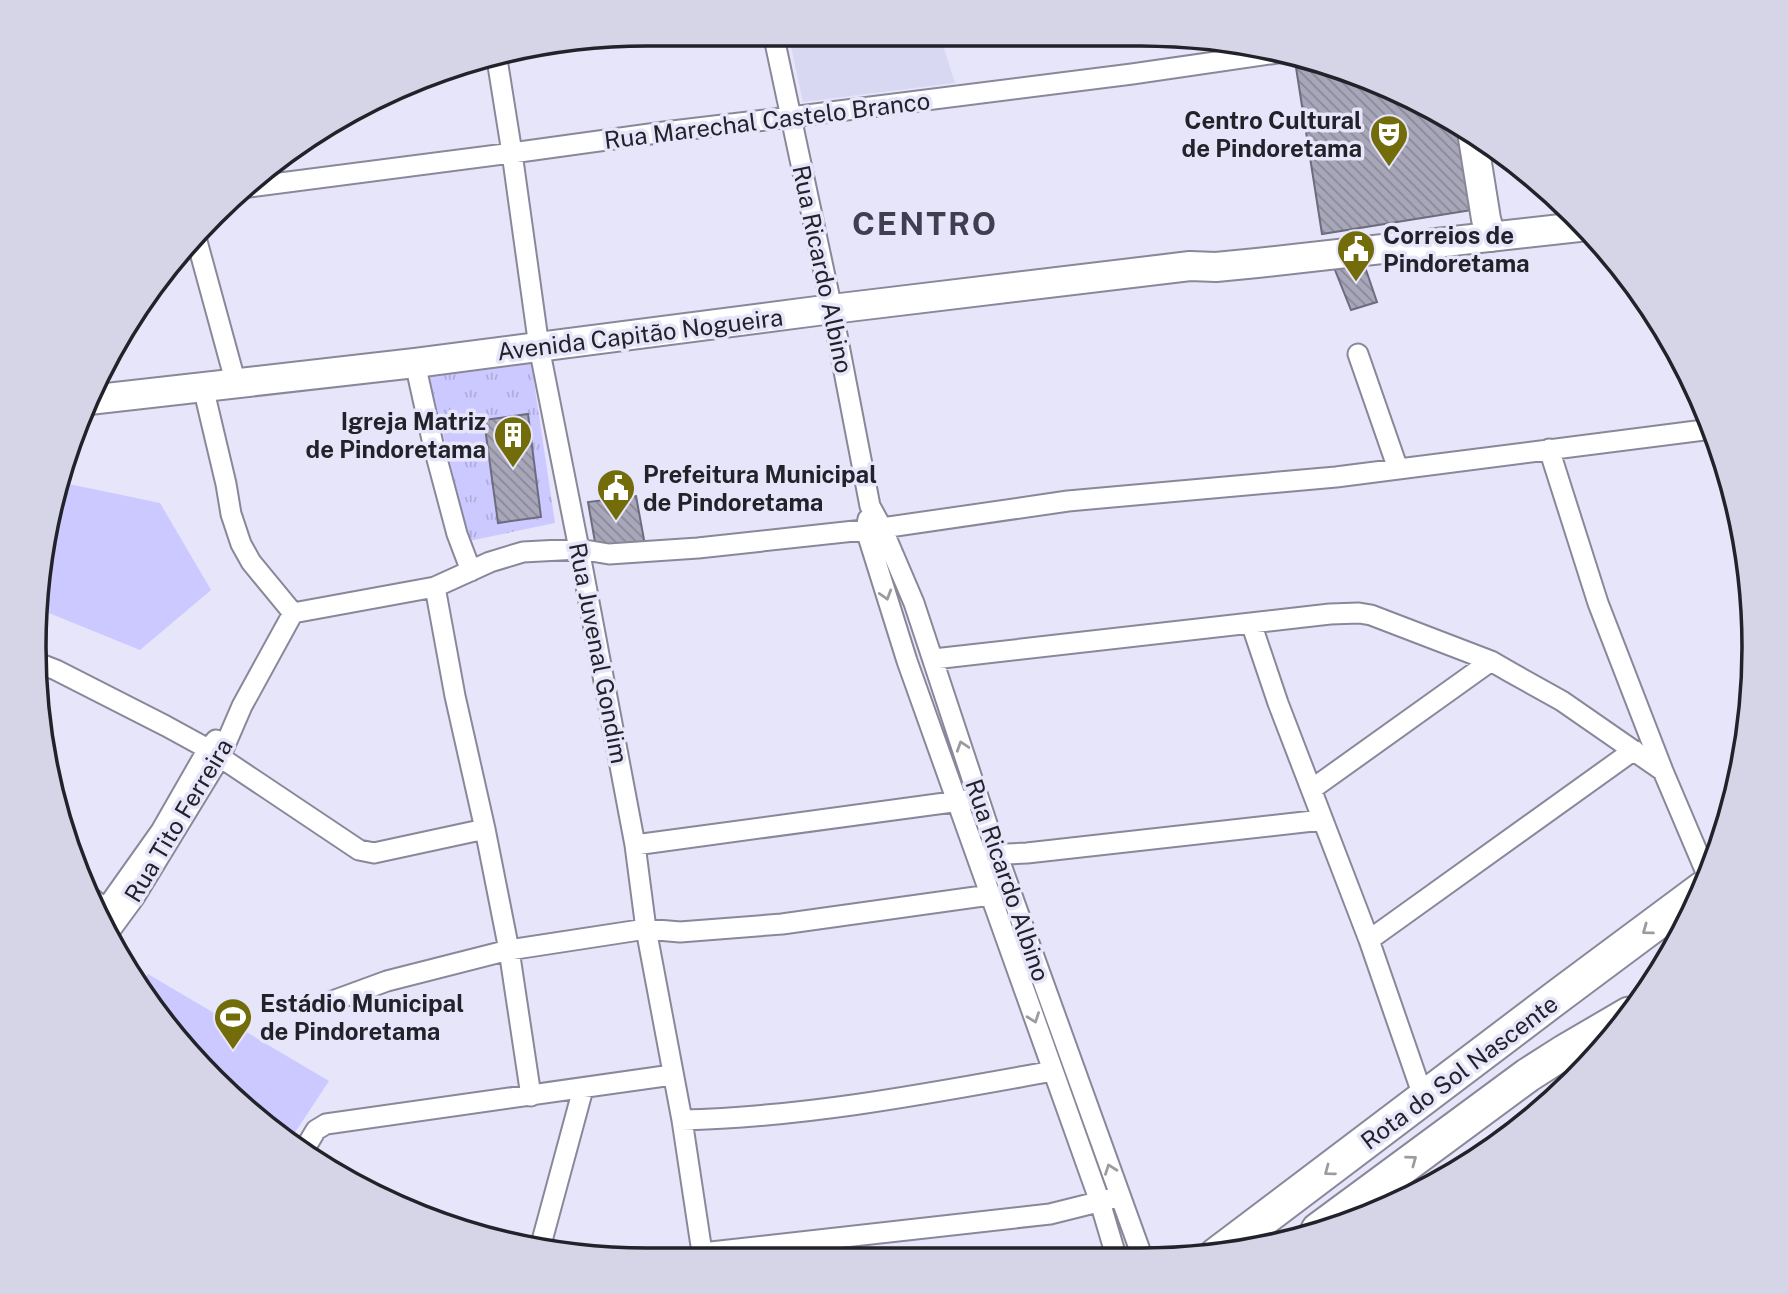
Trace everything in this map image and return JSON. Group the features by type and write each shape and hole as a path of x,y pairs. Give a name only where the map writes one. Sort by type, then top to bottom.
{"highway":[{"name":"Rota do Sol Nascente","path":"1235,1241 1686,901"},
{"name":"Rota do Sol Nascente","path":"1337,1216 1528,1075 1607,1027"}],"main road":[{"path":"1475,147 1489,228"},
{"name":"Avenida Capitão Nogueira","path":"100,399 415,363 1190,266 1257,264 1489,228 1556,212"},
{"name":"Avenida Capitão Nogueira","path":"1489,228 1572,228"}],"street":[{"name":"Rua Ricardo Albino","path":"777,46 832,309 874,529 907,661 1100,1202 1114,1248"},
{"name":"Rua Marechal Castelo Branco","path":"262,185 1254,56"},
{"name":"Rua Juvenal Gondim","path":"498,64 539,346 635,845 646,929 682,1120 701,1248"},
{"path":"198,246 236,384"},
{"path":"1358,354 1398,469"},
{"path":"415,363 457,534 471,572"},
{"path":"203,387 226,484 230,514 241,544 251,562 293,613 435,587 490,562 523,552 579,549 609,554 698,548 874,529 1068,501 1336,477 1702,430"},
{"path":"1549,449 1598,603 1702,864"},
{"name":"Rua Ricardo Albino","path":"874,529 914,603 998,854 1139,1248"},
{"path":"435,587 455,696 509,950 531,1096"},
{"name":"Rua Tito Ferreira","path":"114,925 134,898 293,613"},
{"path":"934,659 1330,614 1371,615 1491,661 1562,701 1663,771"},
{"path":"1251,623 1278,703 1370,940 1424,1099"},
{"path":"1312,789 1491,661"},
{"path":"46,666 214,753 348,844 366,852 374,853 485,830"},
{"path":"1370,940 1634,750"},
{"name":"Rua Tito Ferreira","path":"106,909 214,753"},
{"path":"635,845 957,802 979,796"},
{"path":"976,856 1041,852 1322,820"},
{"path":"327,1003 387,981 509,950 646,929 680,932 782,923 990,895"},
{"path":"1019,974 1038,966"},
{"path":"682,1120 830,1108 1053,1071"},
{"path":"308,1143 316,1130 326,1124 673,1075"},
{"path":"542,1239 583,1089"},
{"name":"Rua Juvenal Gondim","path":"767,1248 1050,1213 1120,1196"}],"shaded area":[{"path":"791,46 943,46 955,83 803,102"}],"green space":[{"path":"531,362 555,523 469,541 428,371"},
{"path":"68,484 160,503 211,590 140,650 47,612 57,530"},
{"name":"Estádio Municipal de Pindoretama","path":"148,974 329,1081 294,1134 250,1099 195,1044 145,978"}],"building":[{"name":"Centro Cultural de Pindoretama","path":"1296,66 1371,91 1460,137 1472,210 1322,234"},
{"name":"Correios de Pindoretama","path":"1364,264 1377,302 1351,310 1333,265"},
{"name":"Igreja Matriz de Pindoretama","path":"528,414 541,517 498,523 484,420"},
{"name":"Prefeitura Municipal de Pindoretama","path":"636,496 645,545 609,549 595,542 588,502"}],"place":[{"name":"Centro Cultural de Pindoretama","path":"1389,168"},
{"name":"Correios de Pindoretama","path":"1356,283"},
{"name":"Igreja Matriz de Pindoretama","path":"513,469"},
{"name":"Prefeitura Municipal de Pindoretama","path":"616,522"},
{"name":"Estádio Municipal de Pindoretama","path":"233,1051"}],"district":[{"name":"CENTRO","path":"925,223"}]}
